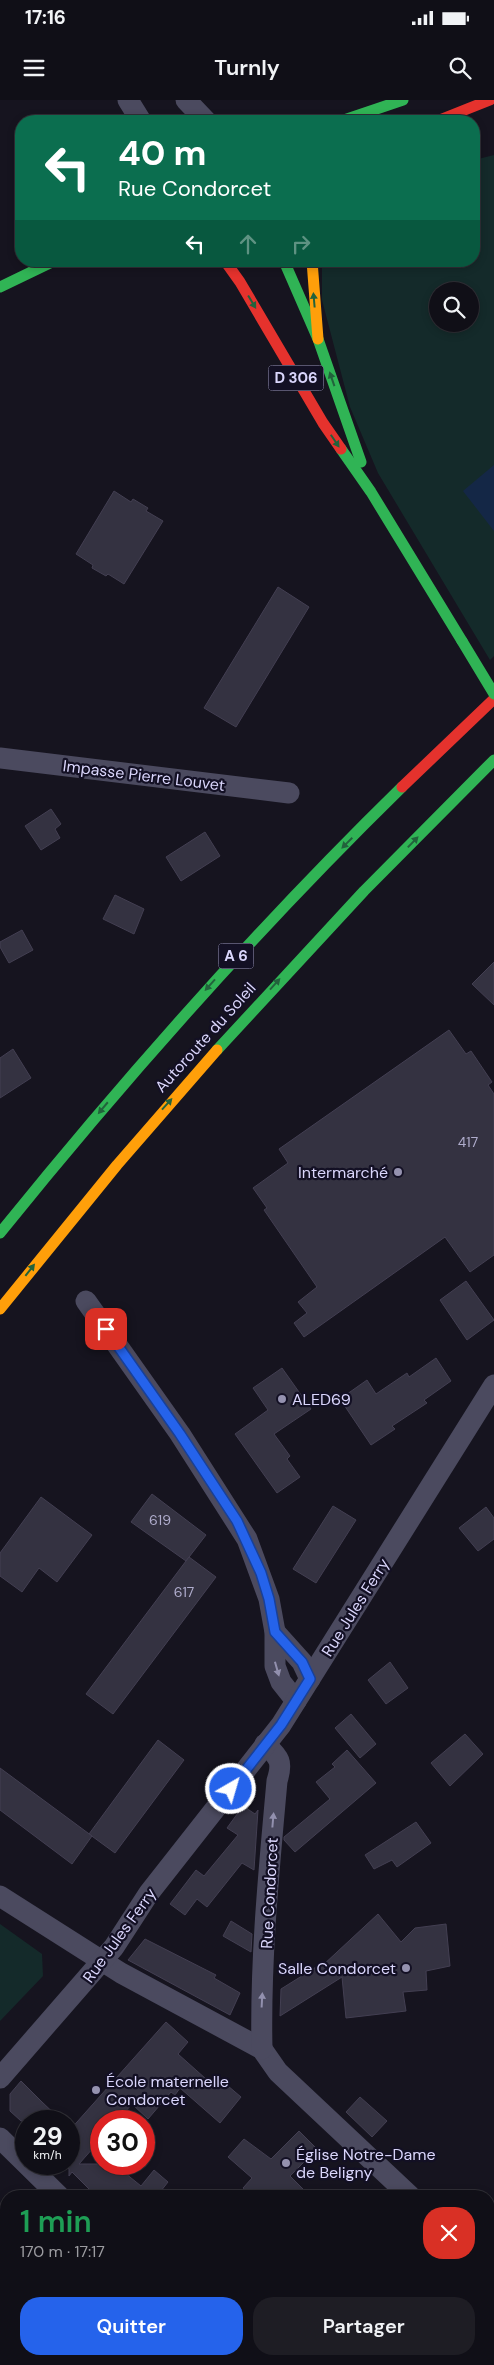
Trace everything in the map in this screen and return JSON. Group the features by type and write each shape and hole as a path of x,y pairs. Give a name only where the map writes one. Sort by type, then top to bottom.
{"main road":[{"path":"358,115 403,100"},
{"path":"452,115 490,100"},
{"path":"0,287 42,267"},
{"name":"D 306","path":"229,267 323,423 371,492 494,694"},
{"name":"D 306","path":"287,267 318,339 371,492"},
{"path":"312,267 318,339"},
{"path":"367,823 494,689"},
{"name":"Autoroute du Soleil","path":"0,1233 117,1090 267,922 494,699"},
{"name":"Autoroute du Soleil","path":"0,1309 106,1177 202,1065 302,955 494,760"}],"street":[{"path":"128,100 137,115"},
{"path":"186,100 200,115"},
{"name":"Impasse Pierre Louvet","path":"0,758 289,793"},
{"path":"86,1301 180,1434 237,1521 261,1573 269,1599 275,1632 275,1666 281,1682 296,1700"},
{"name":"Rue Jules Ferry","path":"0,2078 102,1961 144,1900 266,1744 310,1679 494,1385"},
{"path":"275,1632 302,1662 310,1679"},
{"name":"Rue Condorcet","path":"262,2049 261,2018 270,1862 277,1781 281,1769 275,1754 266,1744"},
{"path":"0,1896 102,1961 262,2049 278,2072 404,2190"},
{"path":"0,2138 53,2190"}],"green space":[{"path":"494,155 494,656 490,660 378,473 350,407 322,300 322,267 480,267 480,158"},
{"path":"0,1924 42,1954 43,1976 0,2021"}],"water":[{"path":"494,465 494,531 463,491"}],"building":[{"path":"114,491 131,502 133,499 148,508 146,511 163,521 124,584 108,574 106,576 92,568 93,565 76,554"},
{"path":"278,587 309,607 236,727 204,708"},
{"path":"51,809 61,824 55,829 60,838 41,850 25,826"},
{"path":"205,832 220,856 181,881 166,857"},
{"path":"115,895 144,909 134,934 103,919"},
{"path":"22,930 33,950 9,963 0,947 0,942"},
{"path":"494,962 494,1005 472,984"},
{"path":"449,1030 466,1054 471,1051 492,1082 488,1085 494,1094 494,1255 470,1272 445,1237 304,1337 294,1323 307,1313 298,1302 317,1287 264,1210 267,1208 253,1188 288,1163 279,1149"},
{"path":"13,1049 31,1078 0,1098 0,1058"},
{"path":"466,1281 494,1320 467,1340 440,1300"},
{"path":"436,1358 451,1381 424,1400 427,1403 392,1426 395,1429 371,1445 340,1399 367,1380 376,1394 407,1373 409,1377"},
{"path":"282,1368 311,1409 274,1434 290,1456 287,1459 300,1477 277,1493 235,1434 268,1410 253,1388"},
{"path":"152,1494 206,1535 186,1561 131,1522"},
{"path":"41,1497 92,1535 57,1582 39,1568 22,1592 0,1576 0,1553"},
{"path":"333,1506 356,1520 316,1583 293,1569"},
{"path":"486,1507 494,1518 494,1539 478,1551 459,1528"},
{"path":"189,1557 216,1577 113,1714 86,1694"},
{"path":"390,1662 408,1688 386,1704 368,1680"},
{"path":"351,1714 376,1744 360,1758 335,1728"},
{"path":"465,1734 483,1754 450,1786 431,1763"},
{"path":"158,1740 184,1760 115,1853 89,1834"},
{"path":"347,1750 376,1783 295,1852 284,1840 284,1837 330,1799 316,1782 335,1767 332,1764"},
{"path":"0,1768 92,1836 72,1864 0,1810"},
{"path":"243,1806 255,1814 258,1810 254,1870 242,1863 207,1907 197,1899 185,1915 170,1904 196,1870 204,1876 238,1835 227,1828"},
{"path":"416,1822 431,1843 397,1867 392,1860 374,1869 365,1855"},
{"path":"378,1914 401,1942 415,1928 446,1924 450,1966 426,1971 427,1990 403,1992 406,2011 346,2018 342,1977 280,2016 281,1989 321,1964 322,1966"},
{"path":"231,1921 252,1934 251,1952 223,1936"},
{"path":"145,1939 216,1975 214,1978 240,1993 230,2015 128,1960"},
{"path":"166,2022 188,2042 178,2054 215,2087 221,2080 241,2097 220,2123 180,2088 175,2095 171,2092 155,2111 138,2110 132,2104 127,2110 90,2110 90,2152 80,2163 80,2119"},
{"path":"21,2081 51,2110 15,2110 15,2116 10,2111 10,2094"},
{"path":"360,2097 387,2121 372,2137 346,2112"},
{"name":"Église Notre-Dame de Beligny","path":"299,2131 317,2149 290,2176 304,2190 245,2190 243,2188 252,2178 228,2157 244,2139 271,2159"},
{"path":"80,2164 90,2164 90,2175 128,2175 141,2186 150,2175 155,2175 155,2171 168,2182 162,2190 90,2190 75,2175 80,2175"}],"traffic: fast":[{"path":"359,115 403,100"},
{"path":"0,287 42,267"},
{"path":"287,267 318,339 361,462"},
{"path":"341,449 371,492 462,641"},
{"path":"462,641 494,694"},
{"path":"217,1050 364,891 494,760"},
{"path":"0,1233 96,1117 194,1004 296,894 402,787"}],"traffic: slow":[{"path":"312,267 318,339"},
{"path":"0,1309 117,1165 217,1050"}],"traffic: jam":[{"path":"452,115 490,100"},
{"path":"229,267 323,423 341,449"},
{"path":"402,787 494,699"}],"place":[{"name":"Intermarché","path":"398,1172"},
{"name":"ALED69","path":"282,1399"},
{"name":"Salle Condorcet","path":"406,1968"},
{"name":"École maternelle Condorcet","path":"96,2090"},
{"name":"Église Notre-Dame de Beligny","path":"286,2163"}],"route":[{"path":"106,1329 180,1434 237,1521 247,1539 261,1573 269,1599 275,1632 302,1662 310,1679 281,1725 231,1789"}]}
